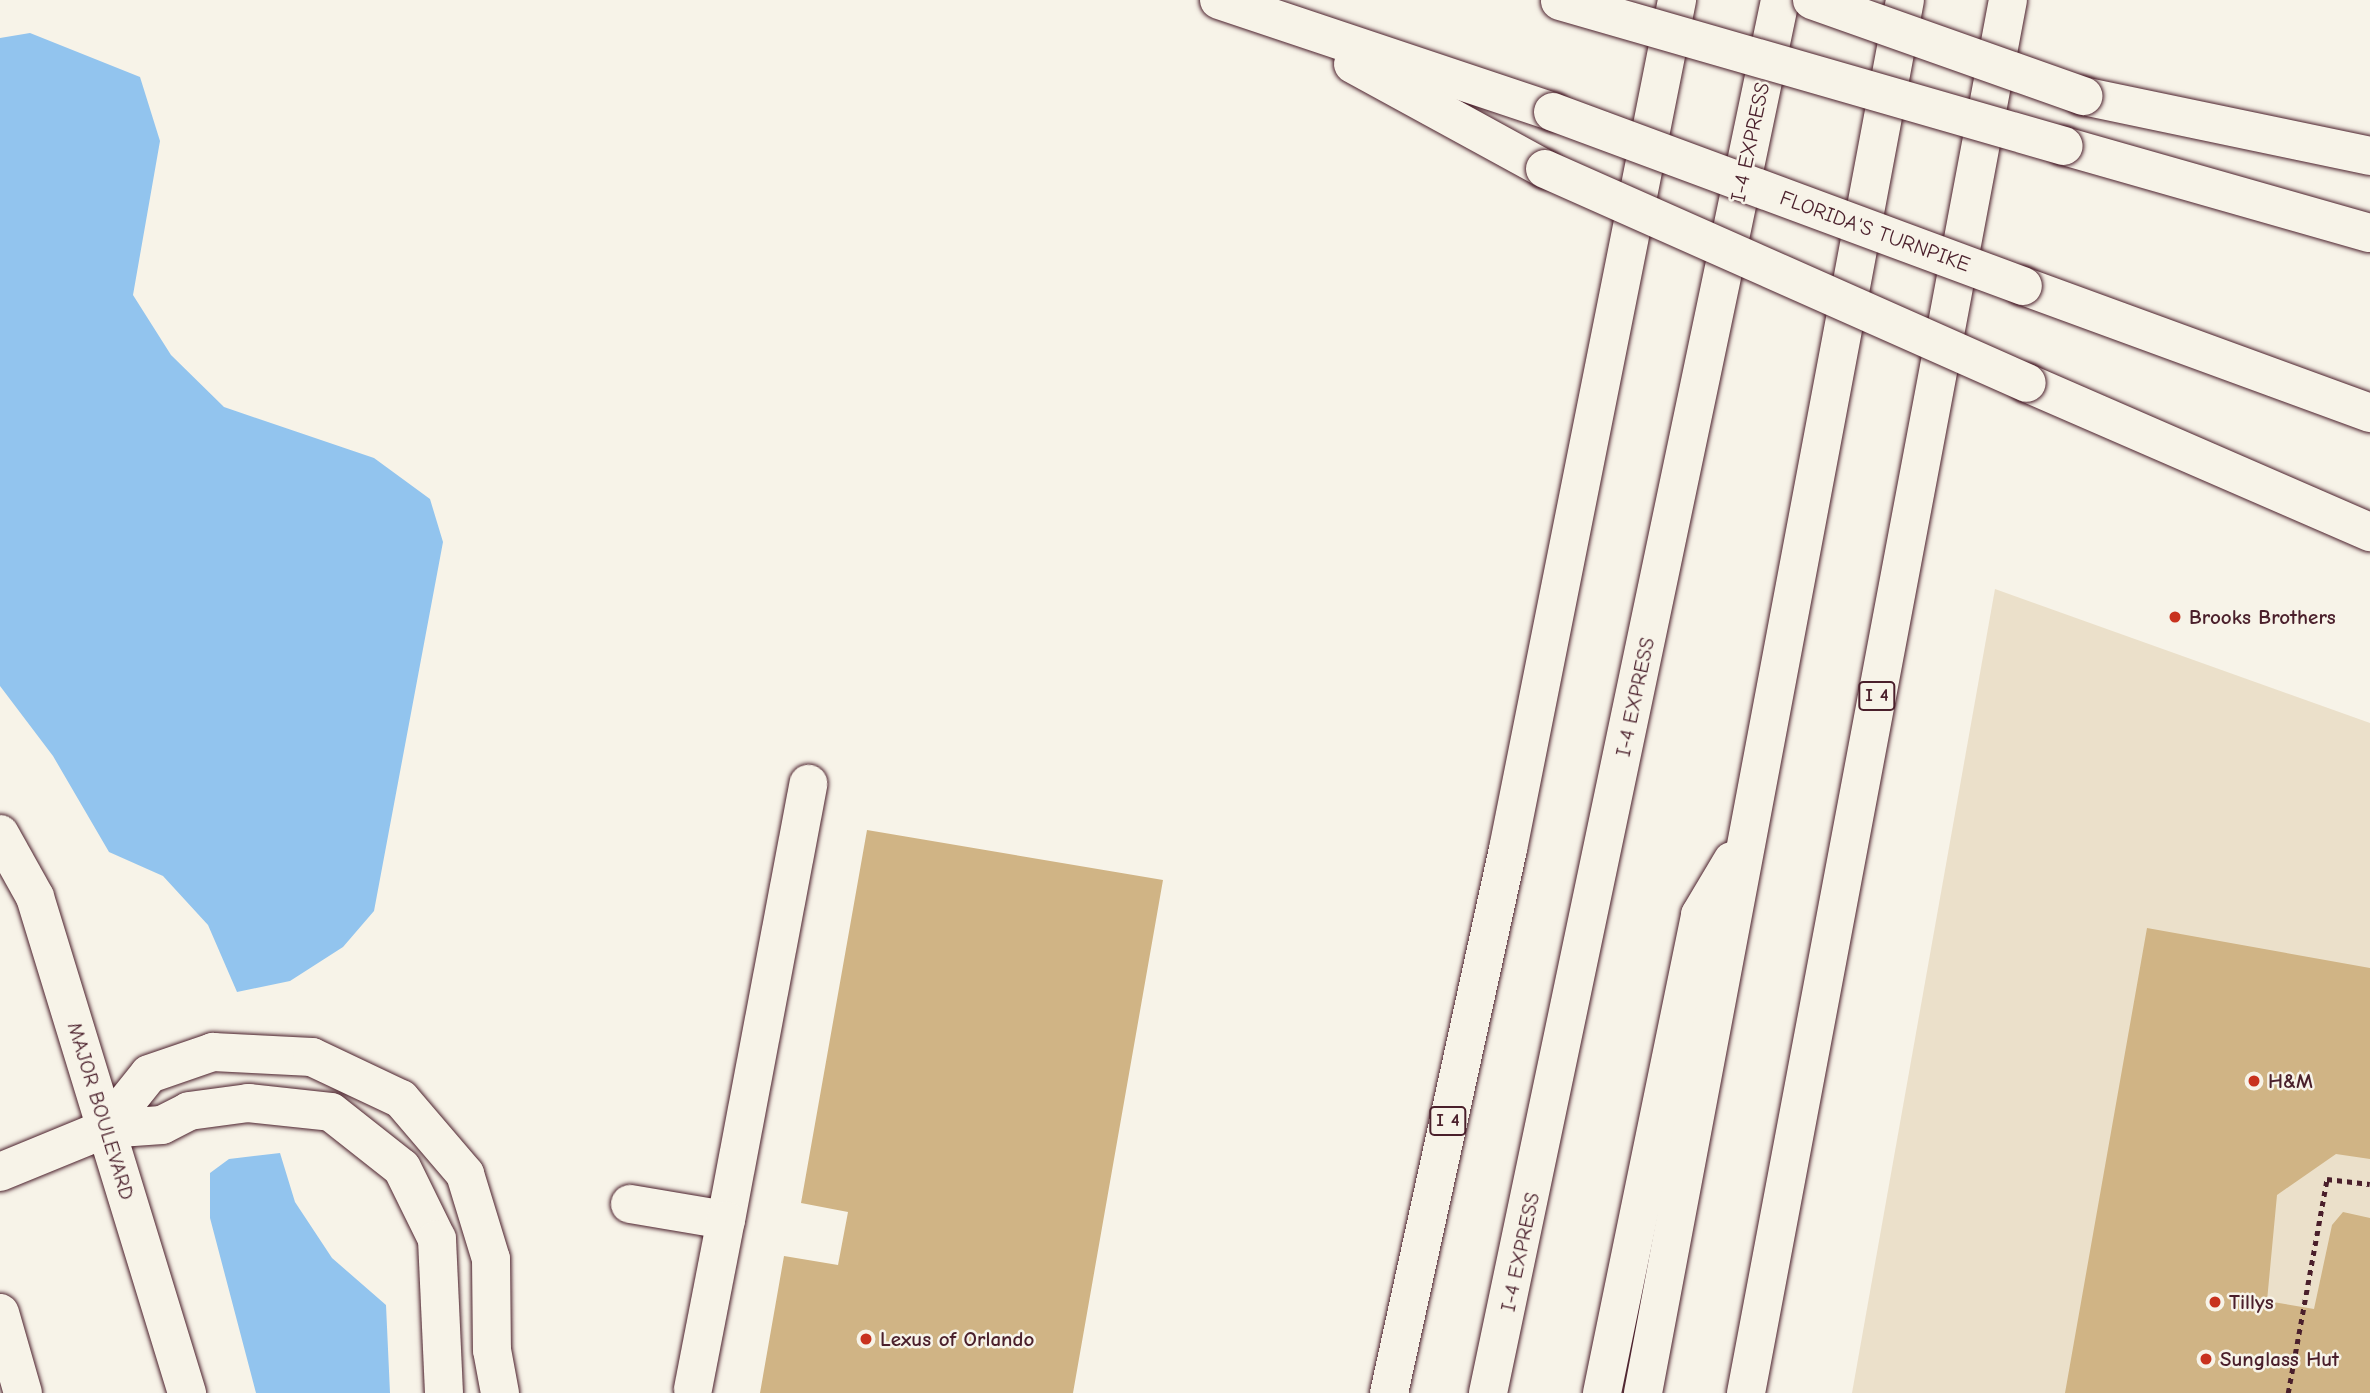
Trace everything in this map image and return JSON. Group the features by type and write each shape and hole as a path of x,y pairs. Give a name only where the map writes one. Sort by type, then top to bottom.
{"main road":[{"name":"FLORIDA'S TURNPIKE","path":"1219,0 1553,112 2370,413"},
{"path":"1559,0 2370,233"},
{"name":"I 4","path":"1389,1393 1508,849 1677,0"},
{"name":"I-4 EXPRESS","path":"1488,1393 1509,1306 1780,0"},
{"path":"1812,0 2083,96 2370,156"},
{"path":"1643,1393 1745,839 1905,0"},
{"name":"I 4","path":"1746,1393 2008,0"},
{"path":"1268,18 1545,169 2370,532"},
{"path":"693,1389 808,784"},
{"name":"MAJOR BOULEVARD","path":"0,834 35,897 187,1393"},
{"path":"1602,1393 1700,915 1745,839"},
{"path":"213,1052 224,1106"},
{"path":"105,1129 149,1074 213,1052 312,1057 401,1099 465,1174 491,1259 492,1350 500,1393"},
{"path":"0,1172 105,1129 162,1125 189,1111 248,1103 331,1112 402,1168 437,1239 444,1393"},
{"path":"630,1205 726,1220"},
{"path":"1495,1393 1509,1306"},
{"path":"0,1313 23,1393"}],"path":[{"path":"2288,1393 2327,1179 2370,1184"}],"shaded area":[{"path":"1995,589 2370,723 2370,1393 1852,1393"}],"water":[{"path":"30,33 140,77 160,141 133,295 171,355 224,407 374,458 430,499 443,542 374,911 343,947 290,981 237,992 208,925 163,876 109,852 53,756 0,686 0,38"},
{"path":"280,1153 295,1202 332,1258 386,1305 390,1393 256,1393 210,1218 210,1173 229,1159"}],"building":[{"path":"867,830 1163,880 1073,1393 760,1393 784,1256 838,1265 848,1212 801,1203"},
{"path":"2147,928 2370,968 2370,1159 2336,1154 2277,1195 2267,1301 2314,1309 2332,1225 2343,1212 2370,1218 2370,1393 2065,1393"}],"place":[{"name":"Brooks Brothers","path":"2175,617"},
{"name":"H&M","path":"2254,1081"},
{"name":"Tillys","path":"2215,1302"},
{"name":"Lexus of Orlando","path":"866,1339"},
{"name":"Sunglass Hut","path":"2206,1359"}]}
